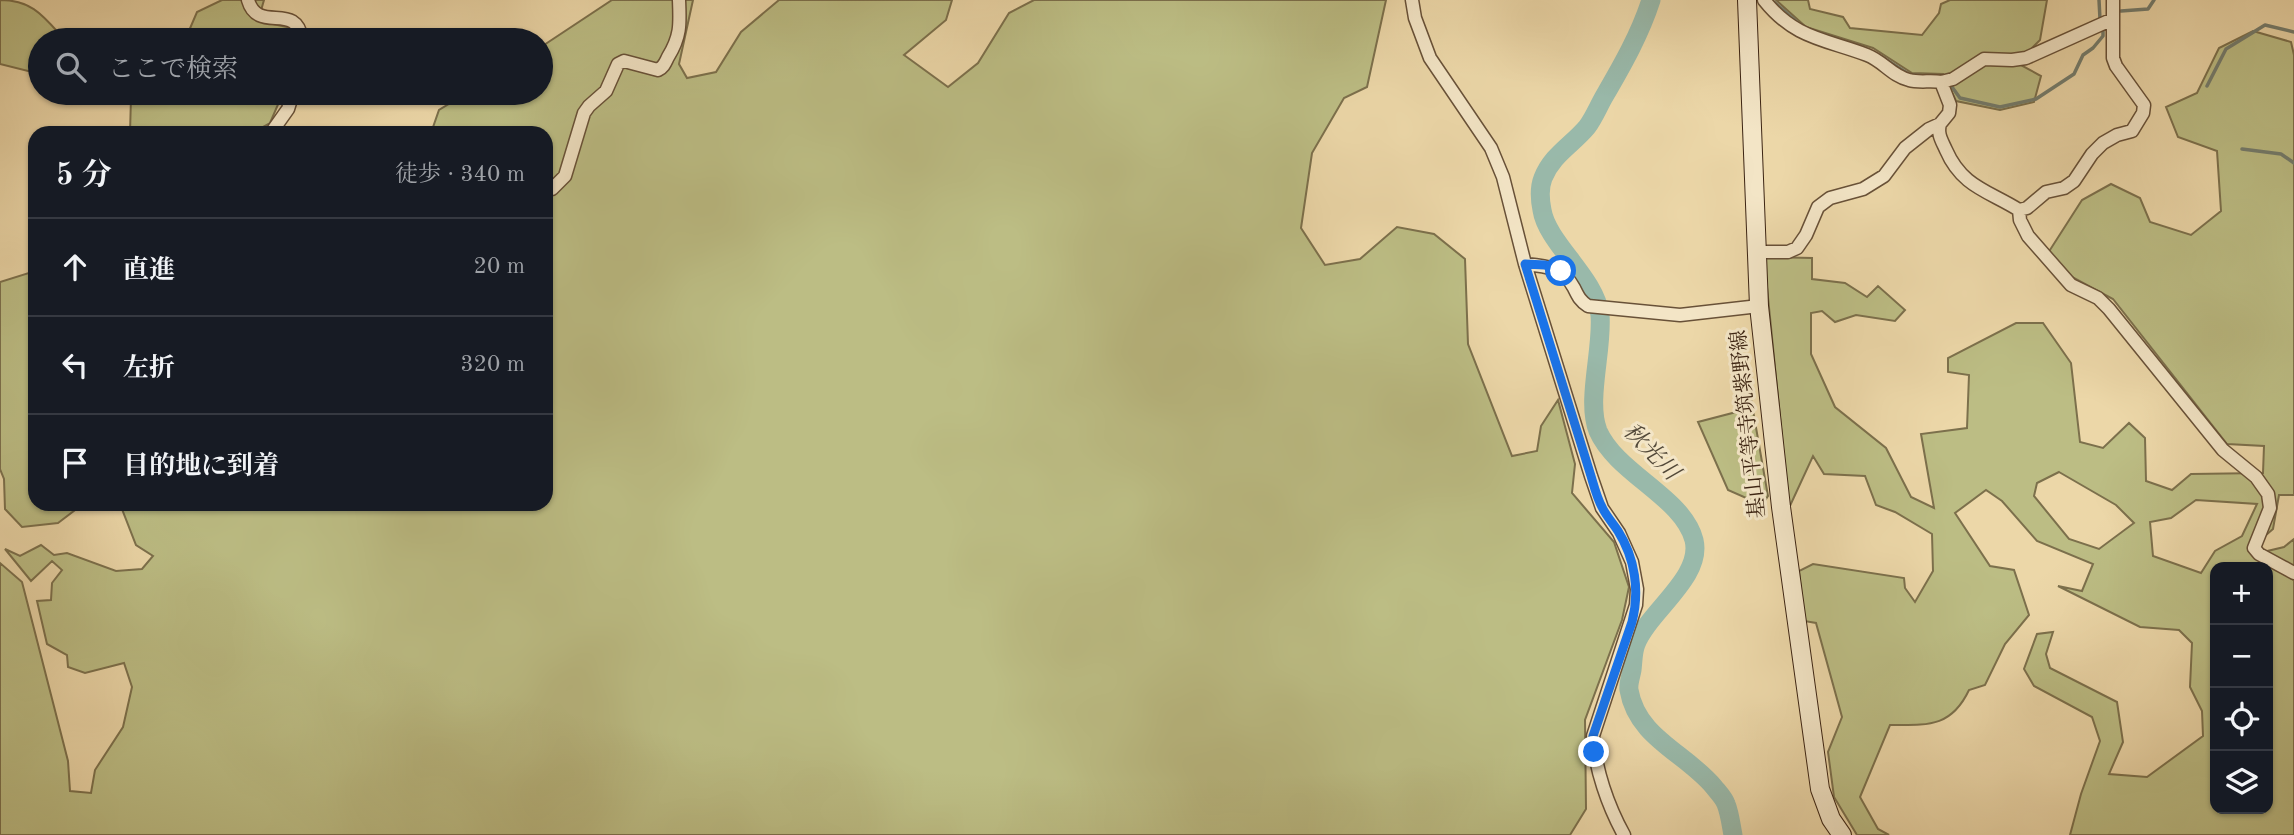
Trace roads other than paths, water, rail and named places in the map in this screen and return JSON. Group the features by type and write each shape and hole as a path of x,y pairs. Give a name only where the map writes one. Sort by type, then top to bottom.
{"main road":[{"name":"基山平等寺筑紫野線","path":"1747,0 1759,306 1781,507 1820,789 1831,819 1842,835"}],"street":[{"path":"248,0 251,9 261,17 284,18 296,23 299,28"},
{"path":"553,188 565,176 584,113 606,91 618,64 624,61 658,70 663,68 676,46 679,33 679,0"},
{"path":"1412,0 1415,18 1430,58 1491,148 1503,177 1525,264 1591,476 1602,508 1619,533 1632,562 1637,589 1636,605 1593,736 1600,775 1624,835"},
{"path":"1764,0 1786,23 1805,35 1868,56 1896,75 1911,81 1941,82 1953,79 1984,59 2026,58 2113,19"},
{"path":"1941,82 1950,105 1949,113 1940,124 1938,132 1950,159 1959,172 1984,191 2020,210 2026,208 2046,192 2064,188 2074,181 2092,154 2117,135 2132,131 2143,113 2144,105 2113,58 2113,0"},
{"path":"276,126 289,105"},
{"path":"1757,252 1788,252 1797,248 1818,207 1830,198 1863,189 1884,176 1905,148 1928,129 1940,124"},
{"path":"2020,210 2020,220 2028,236 2071,285 2098,299 2109,309 2223,450 2256,477 2268,494 2270,508 2254,548 2259,554 2294,573"},
{"path":"1525,264 1545,265 1561,271 1570,280 1580,302 1588,306 1680,315 1759,306"}],"waterway":[{"name":"秋光川","path":"1651,0 1631,49 1592,120 1547,170 1540,194 1546,222 1597,301 1600,329 1594,405 1598,431 1619,460 1677,511 1694,540 1695,554 1691,567 1636,644 1629,688 1634,707 1652,733 1703,775 1721,795 1733,835"},
{"path":"2099,0 2100,19"},
{"path":"2121,11 2148,9 2154,0"},
{"path":"1774,2 1798,23"},
{"path":"2207,86 2226,49 2265,25 2294,32"},
{"path":"1952,87 1960,98 2000,107 2036,99 2074,74 2083,55 2103,36 2103,30"},
{"path":"1882,57 1910,75 1926,76"},
{"path":"2242,149 2281,154 2294,163"}]}
